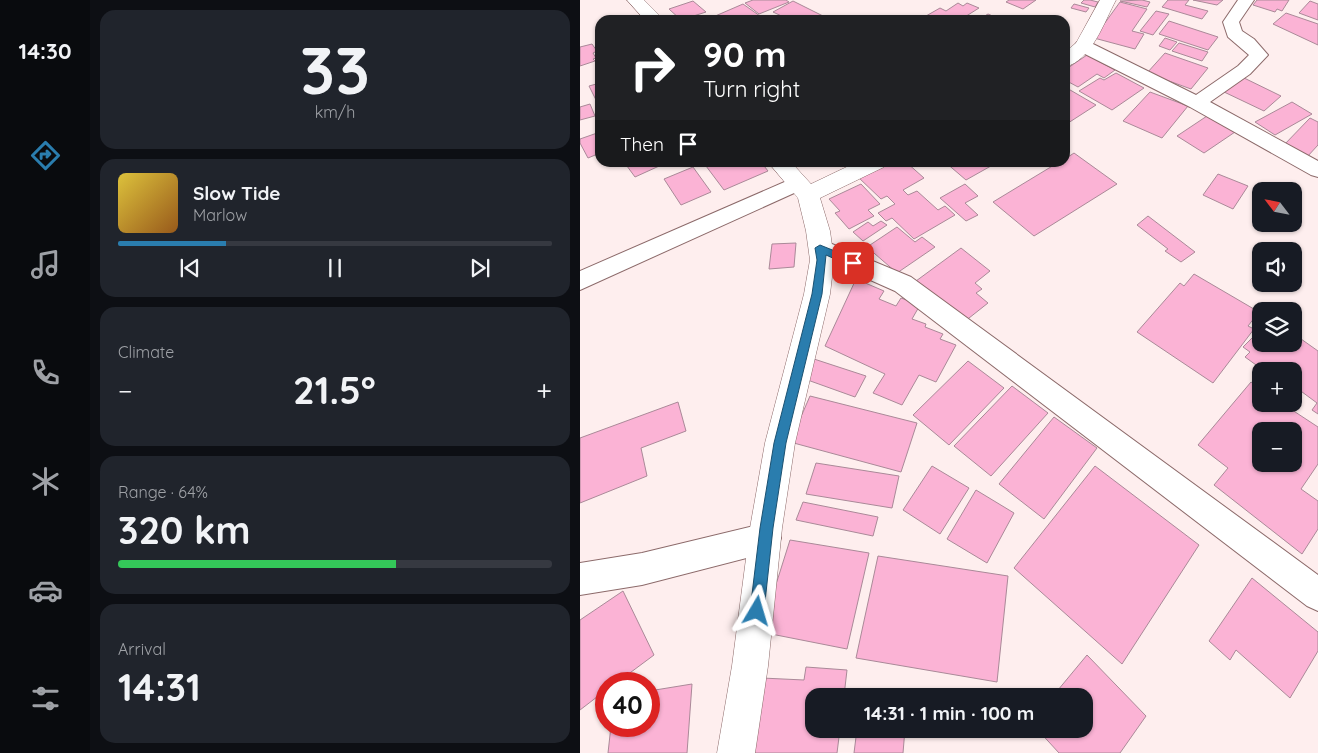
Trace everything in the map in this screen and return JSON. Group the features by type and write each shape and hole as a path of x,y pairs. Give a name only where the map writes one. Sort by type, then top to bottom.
{"street":[{"path":"635,0 649,15"},
{"path":"1070,57 1083,46 1108,0"},
{"path":"1197,103 1244,70 1259,55 1248,43 1234,33 1231,22 1246,0"},
{"path":"1083,46 1197,103 1318,170"},
{"path":"736,753 750,666 780,443 817,294 822,260 818,231 802,189 782,167"},
{"path":"580,281 802,189 862,167"},
{"path":"820,248 903,284 1318,595"},
{"path":"580,579 642,569 766,538"}],"building":[{"path":"753,0 786,0 789,2 759,14 745,3"},
{"path":"1009,0 1036,0 1023,9 1006,2"},
{"path":"1084,0 1098,2 1095,7 1081,3"},
{"path":"1142,0 1150,2 1147,7 1120,1"},
{"path":"1168,0 1189,0 1185,5 1208,11 1202,19 1162,7"},
{"path":"1193,0 1223,0 1217,5"},
{"path":"1257,0 1289,0 1282,11 1277,9 1275,12 1253,5"},
{"path":"693,1 706,12 697,15 676,15 669,9"},
{"path":"793,1 821,15 779,15 773,12"},
{"path":"1310,1 1318,4 1318,20 1299,13"},
{"path":"1120,2 1147,9 1132,31 1144,34 1135,49 1094,38"},
{"path":"958,3 963,6 967,3 979,8 968,15 928,15 940,8 946,11"},
{"path":"743,4 759,15 718,15"},
{"path":"1074,4 1089,8 1086,12 1071,8"},
{"path":"1156,11 1169,14 1153,35 1140,31"},
{"path":"1286,13 1318,24 1318,45 1273,24"},
{"path":"1169,21 1218,37 1208,50 1159,34"},
{"path":"1165,38 1177,42 1170,50 1159,46"},
{"path":"1179,43 1208,52 1202,61 1172,51"},
{"path":"592,44 595,48 593,53 595,58 593,59 595,61 580,66 580,47"},
{"path":"1165,53 1208,68 1191,89 1147,73"},
{"path":"1087,55 1115,70 1104,78 1097,74 1078,87 1070,83 1070,67"},
{"path":"1116,73 1144,88 1112,110 1079,91 1100,78 1104,80"},
{"path":"1240,76 1281,96 1264,111 1222,91"},
{"path":"595,84 595,98 589,86"},
{"path":"1070,90 1096,105 1070,122"},
{"path":"1150,92 1188,106 1162,138 1123,121"},
{"path":"1292,102 1312,114 1275,135 1255,122"},
{"path":"590,104 595,116 580,120 580,107"},
{"path":"1207,116 1235,132 1204,153 1177,136"},
{"path":"1310,118 1318,122 1318,145 1307,157 1283,146"},
{"path":"595,134 595,155 588,158 580,143 580,139"},
{"path":"1074,153 1117,184 1034,236 993,202 1051,167 1070,167 1070,156"},
{"path":"628,167 657,167 635,177"},
{"path":"693,167 711,192 681,205 664,179"},
{"path":"707,167 765,167 768,171 724,190"},
{"path":"877,167 912,167 924,178 903,190 908,195 917,191 938,210 945,206 955,215 914,239 892,218 886,221 878,213 895,204 887,196 881,199 858,177"},
{"path":"951,167 989,167 966,180"},
{"path":"1218,174 1248,186 1233,209 1203,195"},
{"path":"861,184 880,204 868,210 874,216 849,229 835,213 840,211 829,199"},
{"path":"965,184 978,196 965,203 978,215 966,221 940,198"},
{"path":"1148,216 1195,252 1181,262 1165,251 1168,249 1137,225"},
{"path":"881,221 887,225 863,241 853,232 868,222 873,226"},
{"path":"897,227 915,242 922,237 935,247 897,273 867,247"},
{"path":"796,243 794,267 769,269 772,244"},
{"path":"961,248 990,271 975,283 982,289 976,293 988,303 964,322 916,281"},
{"path":"1194,274 1252,308 1252,321 1248,326 1252,328 1252,332 1213,383 1137,332 1180,283 1184,286"},
{"path":"856,279 884,291 879,299 896,306 901,298 920,305 912,319 926,324 925,327 943,334 940,339 956,345 936,382 919,375 902,405 873,393 885,374 825,346"},
{"path":"1252,338 1252,352 1302,352 1302,340 1318,351 1318,414 1312,410 1317,403 1302,392 1302,362 1252,362 1245,357 1250,352 1243,347"},
{"path":"814,359 866,376 855,397 802,378"},
{"path":"968,361 1004,388 949,445 913,415"},
{"path":"1251,382 1252,412 1295,412 1318,427 1318,464 1301,489 1318,501 1318,529 1302,554 1214,485 1228,468 1198,445"},
{"path":"1012,386 1048,413 991,476 954,446"},
{"path":"810,396 917,423 901,472 790,442"},
{"path":"678,402 686,431 641,448 647,476 580,503 580,438"},
{"path":"1054,417 1097,448 1044,519 999,484"},
{"path":"816,463 899,476 892,508 806,494"},
{"path":"932,466 969,488 940,534 903,510"},
{"path":"1095,466 1199,545 1122,664 1014,568"},
{"path":"976,490 1014,513 987,563 947,539"},
{"path":"803,502 878,517 873,536 796,520"},
{"path":"790,540 869,553 847,649 761,632"},
{"path":"878,556 1008,576 997,682 856,658"},
{"path":"1252,578 1318,632 1318,651 1290,698 1236,650 1230,660 1209,641"},
{"path":"623,591 654,655 631,672 595,672 595,698 580,710 580,620"},
{"path":"1087,655 1146,716 1120,753 1059,753 1045,738 1093,738 1093,688 1060,688"},
{"path":"806,667 847,670 845,688 805,688 805,738 839,738 837,753 749,753 762,678 804,680"},
{"path":"692,684 687,753 608,753 610,737 660,737 660,689"},
{"path":"856,738 904,738 903,753 854,753"}],"route":[{"path":"757,611 766,528 780,443 817,294 822,260 820,248 853,263"}]}
